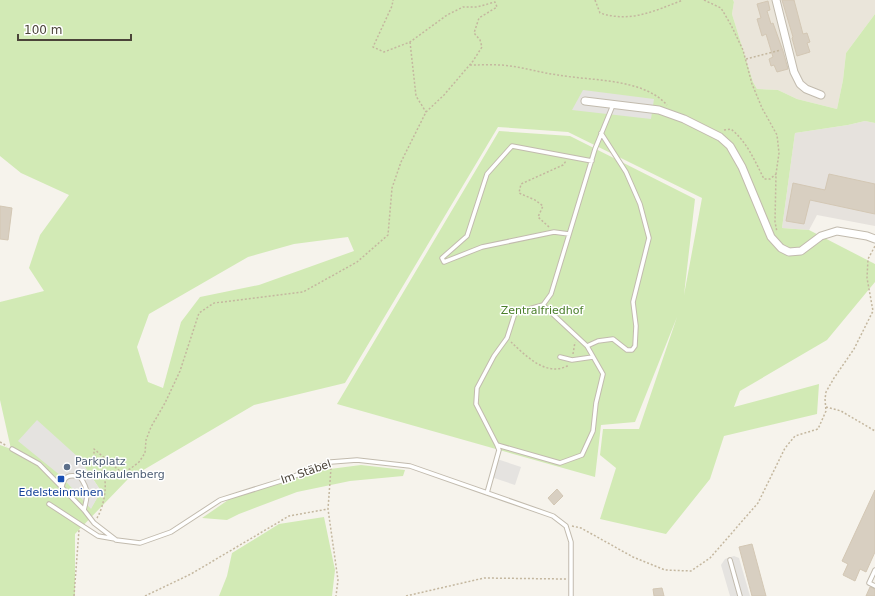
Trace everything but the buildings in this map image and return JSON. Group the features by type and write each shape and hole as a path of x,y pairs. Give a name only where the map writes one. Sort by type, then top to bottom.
{"street":[{"path":"776,0 794,72 800,84 806,89 821,95"},
{"path":"585,102 659,110 684,119 720,137 730,146 742,167 771,237 781,248 789,252 801,251 821,236 837,231 875,239"}],"lane":[{"path":"487,493 499,450 476,404 477,388 494,356 507,338 515,313 543,305 551,294 595,149 613,105"},
{"path":"587,346 598,341 613,339 627,350 632,350 636,346 636,326 632,302 649,238 640,204 626,172 601,133"},
{"path":"569,234 554,232 482,247 444,262 442,258 467,236 487,174 512,146 592,161"},
{"path":"497,445 560,463 582,455 593,431 596,403 603,374 587,346 543,305"},
{"path":"560,357 572,360 593,356"},
{"path":"12,448 39,464 84,510 94,523 116,540"},
{"name":"Im Stäbel","path":"49,504 98,536 140,543 171,532 220,500 284,480 331,462 357,460 410,466 553,516 566,526"},
{"path":"62,488 63,481 67,477 72,475 80,477 86,486 87,498 84,510"},
{"path":"566,526 570,542 572,596"},
{"path":"730,560 740,596"},
{"path":"875,570 869,583 875,586"}],"path":[{"path":"94,523 102,510 106,482 103,471 94,454 94,449 121,472 130,469 139,462 145,453 146,440 150,427 165,404 180,371 200,313 214,303 304,292 357,262 388,235 392,188 401,162 426,112 444,96 470,65 482,47 480,40 474,33 479,18 497,7 495,2 477,7 463,7 452,12 410,42 384,52 373,47 392,6 393,0"},
{"path":"595,0 600,13 614,17 634,16 650,13 683,0"},
{"path":"704,0 720,8 731,25 743,50 752,84 759,102 777,135 779,153 776,174 775,222 781,248"},
{"path":"410,42 416,96 426,112"},
{"path":"745,59 788,48"},
{"path":"470,65 509,65 558,76 605,80 640,88 663,100 668,105"},
{"path":"720,137 722,131 731,129 739,136 748,148 764,179 770,179 776,174"},
{"path":"554,232 538,217 543,206 535,200 520,193 521,184 563,165 570,157"},
{"path":"566,526 581,528 633,557 665,570 691,571 710,558 758,503 785,448 795,436 818,429 826,411 826,392 854,349 873,311 867,278 868,259 875,245"},
{"path":"507,338 528,359 546,368 556,369 568,366 572,360 576,335"},
{"path":"826,407 841,411 875,431"},
{"path":"0,442 12,448"},
{"path":"331,462 328,509 338,580 336,596"},
{"path":"145,596 191,574 289,516 328,509"},
{"path":"74,596 76,554 80,523"},
{"path":"406,596 484,578 571,580"}],"shaded area":[{"path":"733,0 875,0 875,14 846,53 843,80 837,109 797,99 778,90 757,89 753,82 732,14"},
{"path":"583,90 654,99 651,119 572,110"},
{"path":"865,121 875,123 875,226 817,215 809,230 782,228 795,133"},
{"name":"Parkplatz Steinkaulenberg","path":"37,420 78,457 101,491 91,509 61,476 18,441"},
{"path":"497,459 521,467 515,485 491,477"},
{"path":"734,556 739,558 750,596 730,596 721,565 725,559"}],"green space":[{"name":"Zentralfriedhof","path":"0,0 733,0 732,14 753,82 757,89 778,90 797,99 837,109 843,80 846,53 875,14 875,123 865,121 795,133 782,228 809,230 875,264 875,282 827,340 740,391 734,407 819,384 817,414 724,436 710,479 666,534 600,519 616,468 600,455 603,429 639,429 677,317 635,422 601,425 595,477 337,404 499,131 570,136 695,199 684,295 702,198 568,132 498,127 345,383 254,405 128,479 75,534 75,596 0,596 0,445 11,449 0,400 0,302 44,291 29,268 40,235 69,195 21,173 0,156","holes":["348,237 354,251 259,285 200,297 181,322 163,388 148,382 137,347 149,314 248,257 294,244","78,457 101,491 91,508 61,476"]},
{"path":"361,465 405,470 403,476 350,481 297,492 227,520 202,518 231,498 322,470"},
{"path":"324,517 335,570 332,596 219,596 227,576 232,553 279,524"}],"place":[{"name":"Parkplatz Steinkaulenberg","path":"67,467"},
{"name":"Edelsteinminen","path":"61,479"}]}
